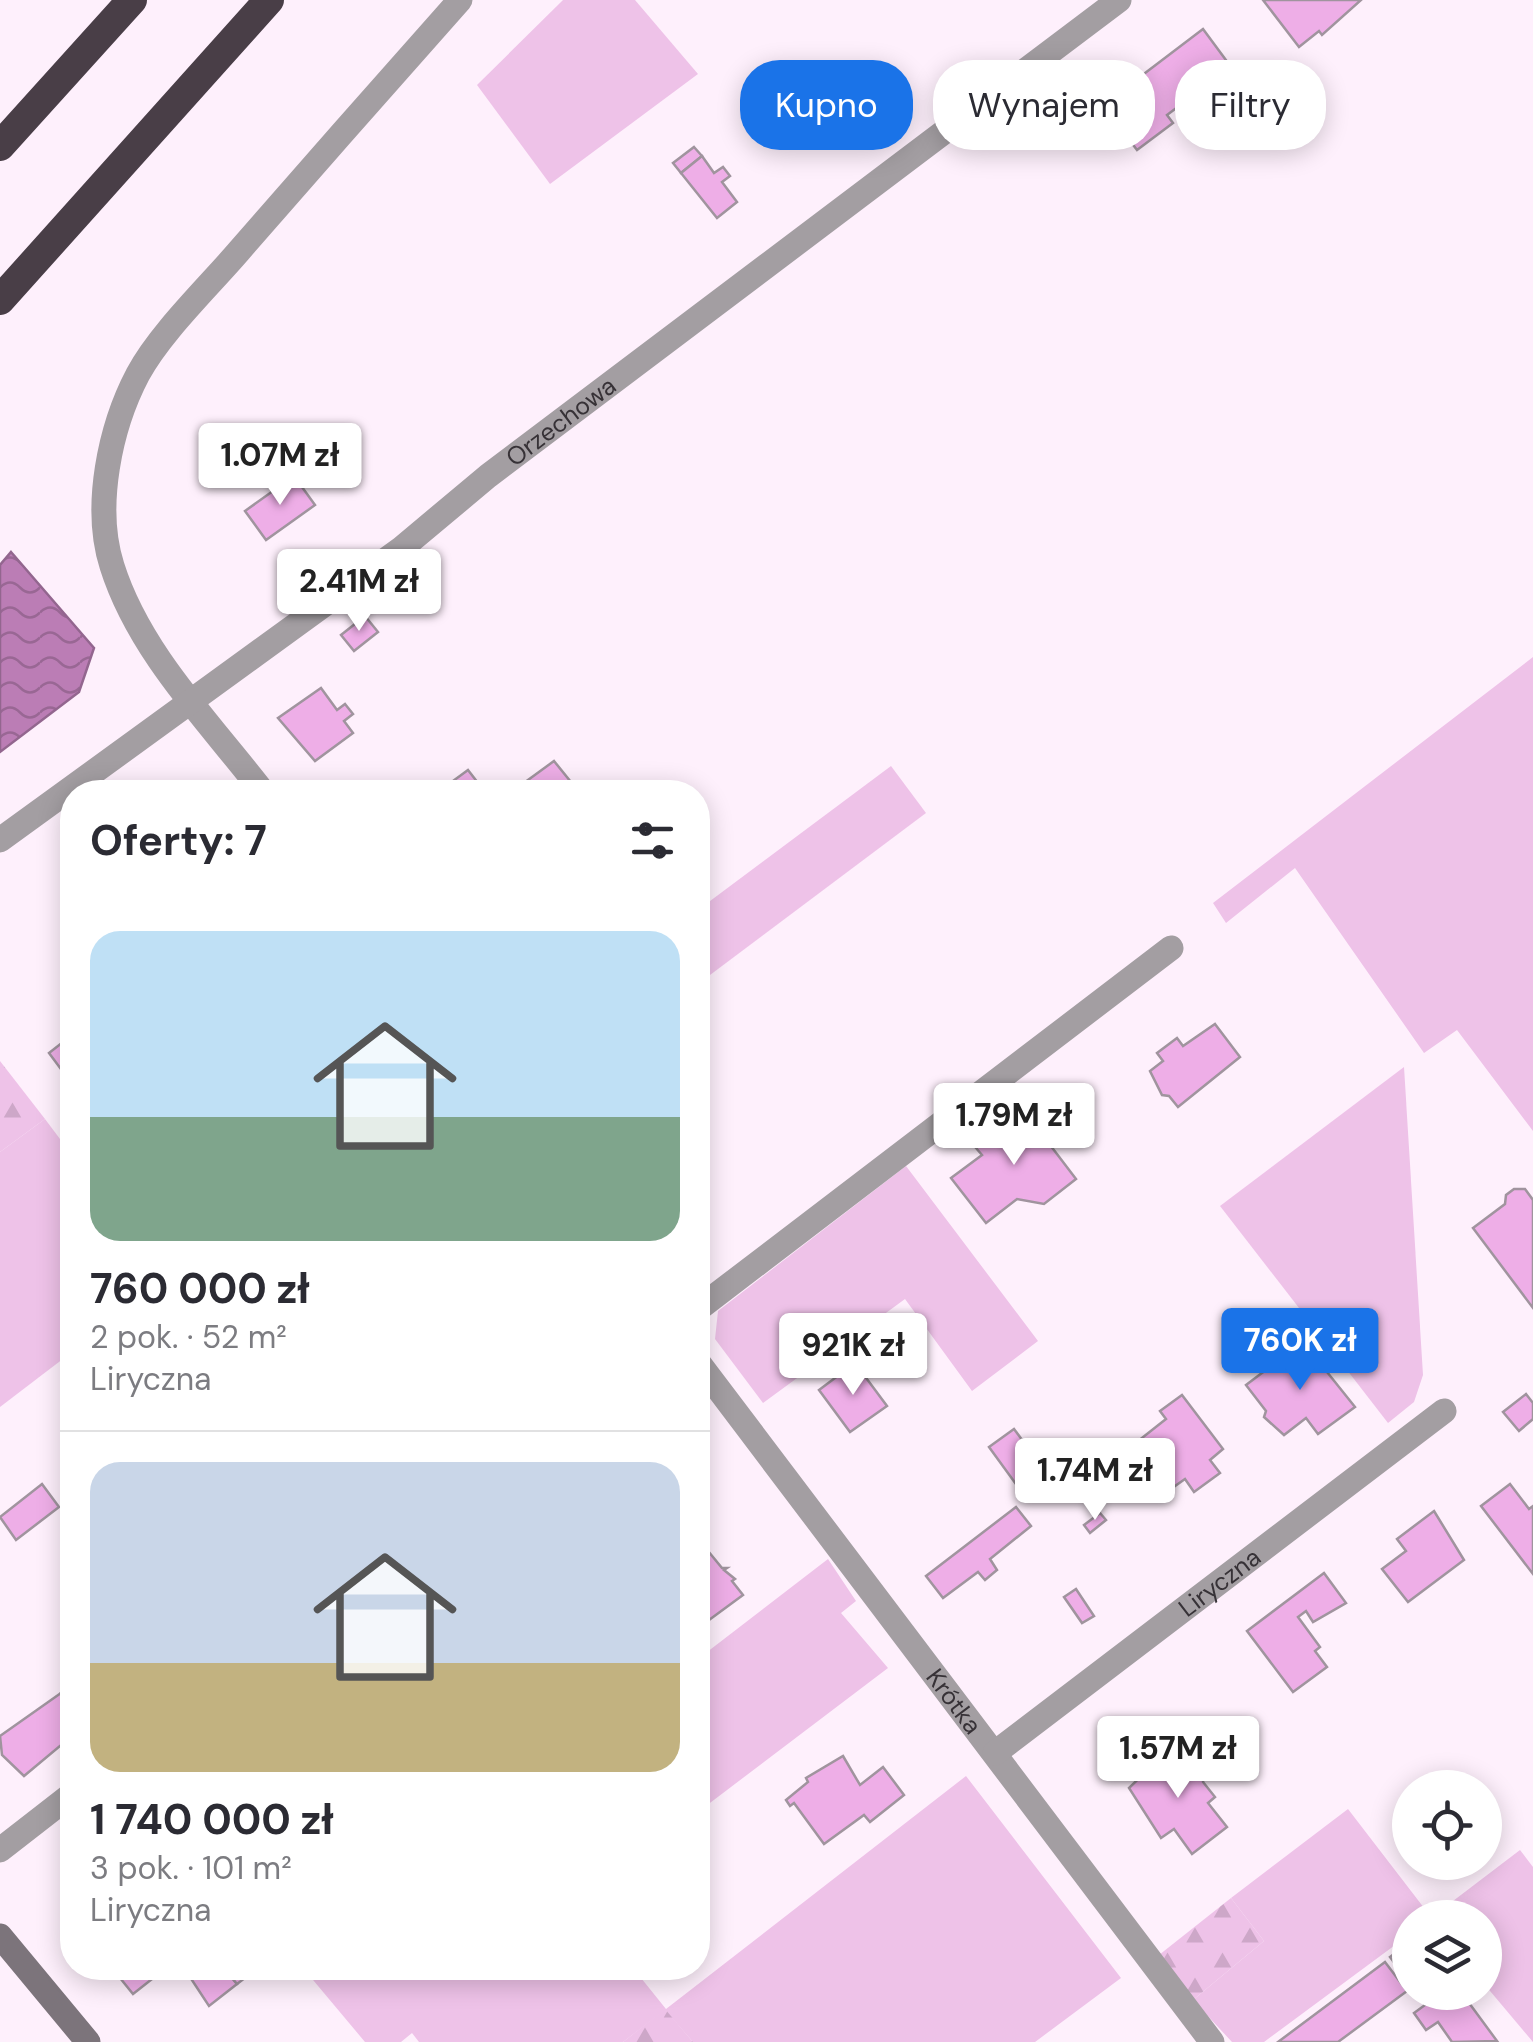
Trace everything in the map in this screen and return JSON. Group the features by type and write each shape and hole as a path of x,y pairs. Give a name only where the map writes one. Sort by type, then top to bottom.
{"highway":[{"path":"0,146 132,0"},
{"path":"0,300 269,0"}],"street":[{"path":"253,780 155,654 112,566 106,504 120,417 140,372 186,314 460,0"},
{"name":"Orzechowa","path":"82,780 402,548 488,476 1119,0"},
{"name":"Orzechowa","path":"0,840 60,796"},
{"path":"710,1301 1171,948"},
{"name":"Krótka","path":"710,1378 1212,2042"},
{"name":"Liryczna","path":"995,1753 1444,1410"},
{"path":"0,1850 60,1803"},
{"path":"0,1936 88,2042"}],"green space":[{"path":"563,0 635,0 698,74 550,184 477,85"},
{"path":"1533,657 1533,1131 1457,1030 1424,1053 1295,868 1226,923 1213,903"},
{"path":"891,766 926,813 710,975 710,901"},
{"path":"0,1061 45,1119 0,1152"},
{"path":"1404,1067 1423,1375 1414,1402 1388,1423 1220,1206"},
{"path":"45,1119 60,1139 60,1361 0,1407 0,1152"},
{"path":"906,1166 1038,1341 972,1391 905,1299 763,1403 715,1339 718,1311"},
{"path":"828,1559 856,1601 841,1613 888,1668 710,1803 710,1650"},
{"path":"966,1776 1121,1978 1035,2042 693,2042 665,2010 623,2042 419,2042 412,2033 401,2042 365,2042 313,1980 643,1980 666,2009 703,1980 710,1980 710,1975"},
{"path":"1348,1809 1392,1866 1392,1880 1403,1880 1418,1900 1392,1900 1392,1947 1264,2042 1232,2042 1193,2000 1264,1941 1231,1898"},
{"path":"1520,1850 1533,1867 1533,2042 1502,2005 1502,1900 1454,1900 1481,1880 1502,1880 1502,1864"},
{"path":"1231,1898 1264,1941 1193,2000 1159,1955"},
{"path":"665,2009 693,2042 623,2042"}],"water":[{"path":"11,552 94,648 79,692 0,752 0,565"}],"building":[{"path":"1263,0 1361,0 1322,35 1319,31 1299,47"},
{"path":"1203,29 1226,60 1175,60 1175,109 1167,115 1173,123 1155,136 1155,65"},
{"path":"694,147 702,156 681,173 673,163"},
{"path":"702,156 714,173 723,167 730,176 722,182 737,202 717,218 681,173"},
{"path":"294,476 315,505 266,540 245,511"},
{"path":"365,616 378,632 354,651 341,635"},
{"path":"321,688 337,710 345,704 353,714 344,721 353,733 315,761 278,718"},
{"path":"554,761 569,780 528,780"},
{"path":"468,770 476,780 454,780"},
{"path":"1215,1024 1240,1057 1178,1107 1169,1096 1162,1095 1150,1071 1163,1061 1157,1053 1177,1038 1183,1046"},
{"path":"60,1044 60,1068 49,1053"},
{"path":"1032,1106 1051,1132 1044,1137 1076,1179 1044,1204 1017,1199 986,1223 951,1178 982,1155 976,1148"},
{"path":"1514,1189 1525,1189 1533,1200 1533,1308 1473,1228 1505,1204 1506,1195"},
{"path":"1303,1342 1355,1407 1318,1434 1306,1418 1284,1435 1264,1417 1266,1411 1246,1385"},
{"path":"855,1363 887,1406 850,1432 819,1390"},
{"path":"1526,1394 1533,1403 1533,1419 1519,1431 1503,1412"},
{"path":"1182,1395 1223,1449 1210,1460 1220,1473 1194,1492 1185,1479 1168,1491 1159,1478 1155,1481 1133,1445 1166,1419 1160,1411"},
{"path":"1014,1429 1051,1479 1026,1498 989,1447"},
{"path":"42,1484 59,1507 16,1540 0,1517"},
{"path":"1510,1484 1529,1509 1533,1506 1533,1574 1481,1506"},
{"path":"1016,1507 1031,1526 990,1559 997,1570 985,1580 978,1572 943,1598 926,1576"},
{"path":"1434,1511 1464,1560 1408,1602 1382,1569 1406,1551 1397,1539"},
{"path":"1100,1513 1106,1520 1090,1533 1084,1525"},
{"path":"710,1553 722,1568 727,1568 724,1570 735,1579 732,1581 743,1595 710,1619"},
{"path":"1324,1573 1346,1603 1313,1622 1306,1611 1298,1617 1320,1647 1315,1651 1327,1667 1293,1692 1247,1631"},
{"path":"1076,1589 1094,1616 1082,1623 1064,1597"},
{"path":"60,1694 60,1746 24,1776 2,1755 0,1736"},
{"path":"1179,1750 1204,1775 1203,1782 1215,1797 1208,1803 1227,1827 1192,1854 1174,1829 1161,1838 1129,1788 1162,1756"},
{"path":"843,1756 860,1785 883,1767 904,1795 870,1822 864,1815 824,1844 794,1803 790,1806 786,1800 808,1782 806,1778"},
{"path":"1385,1962 1392,1971 1392,2002 1338,2042 1278,2042"},
{"path":"122,1980 151,1980 133,1994"},
{"path":"192,1980 234,1980 237,1984 209,2006"},
{"path":"1474,2010 1497,2041 1452,2042 1438,2022 1426,2030 1414,2013"}]}
